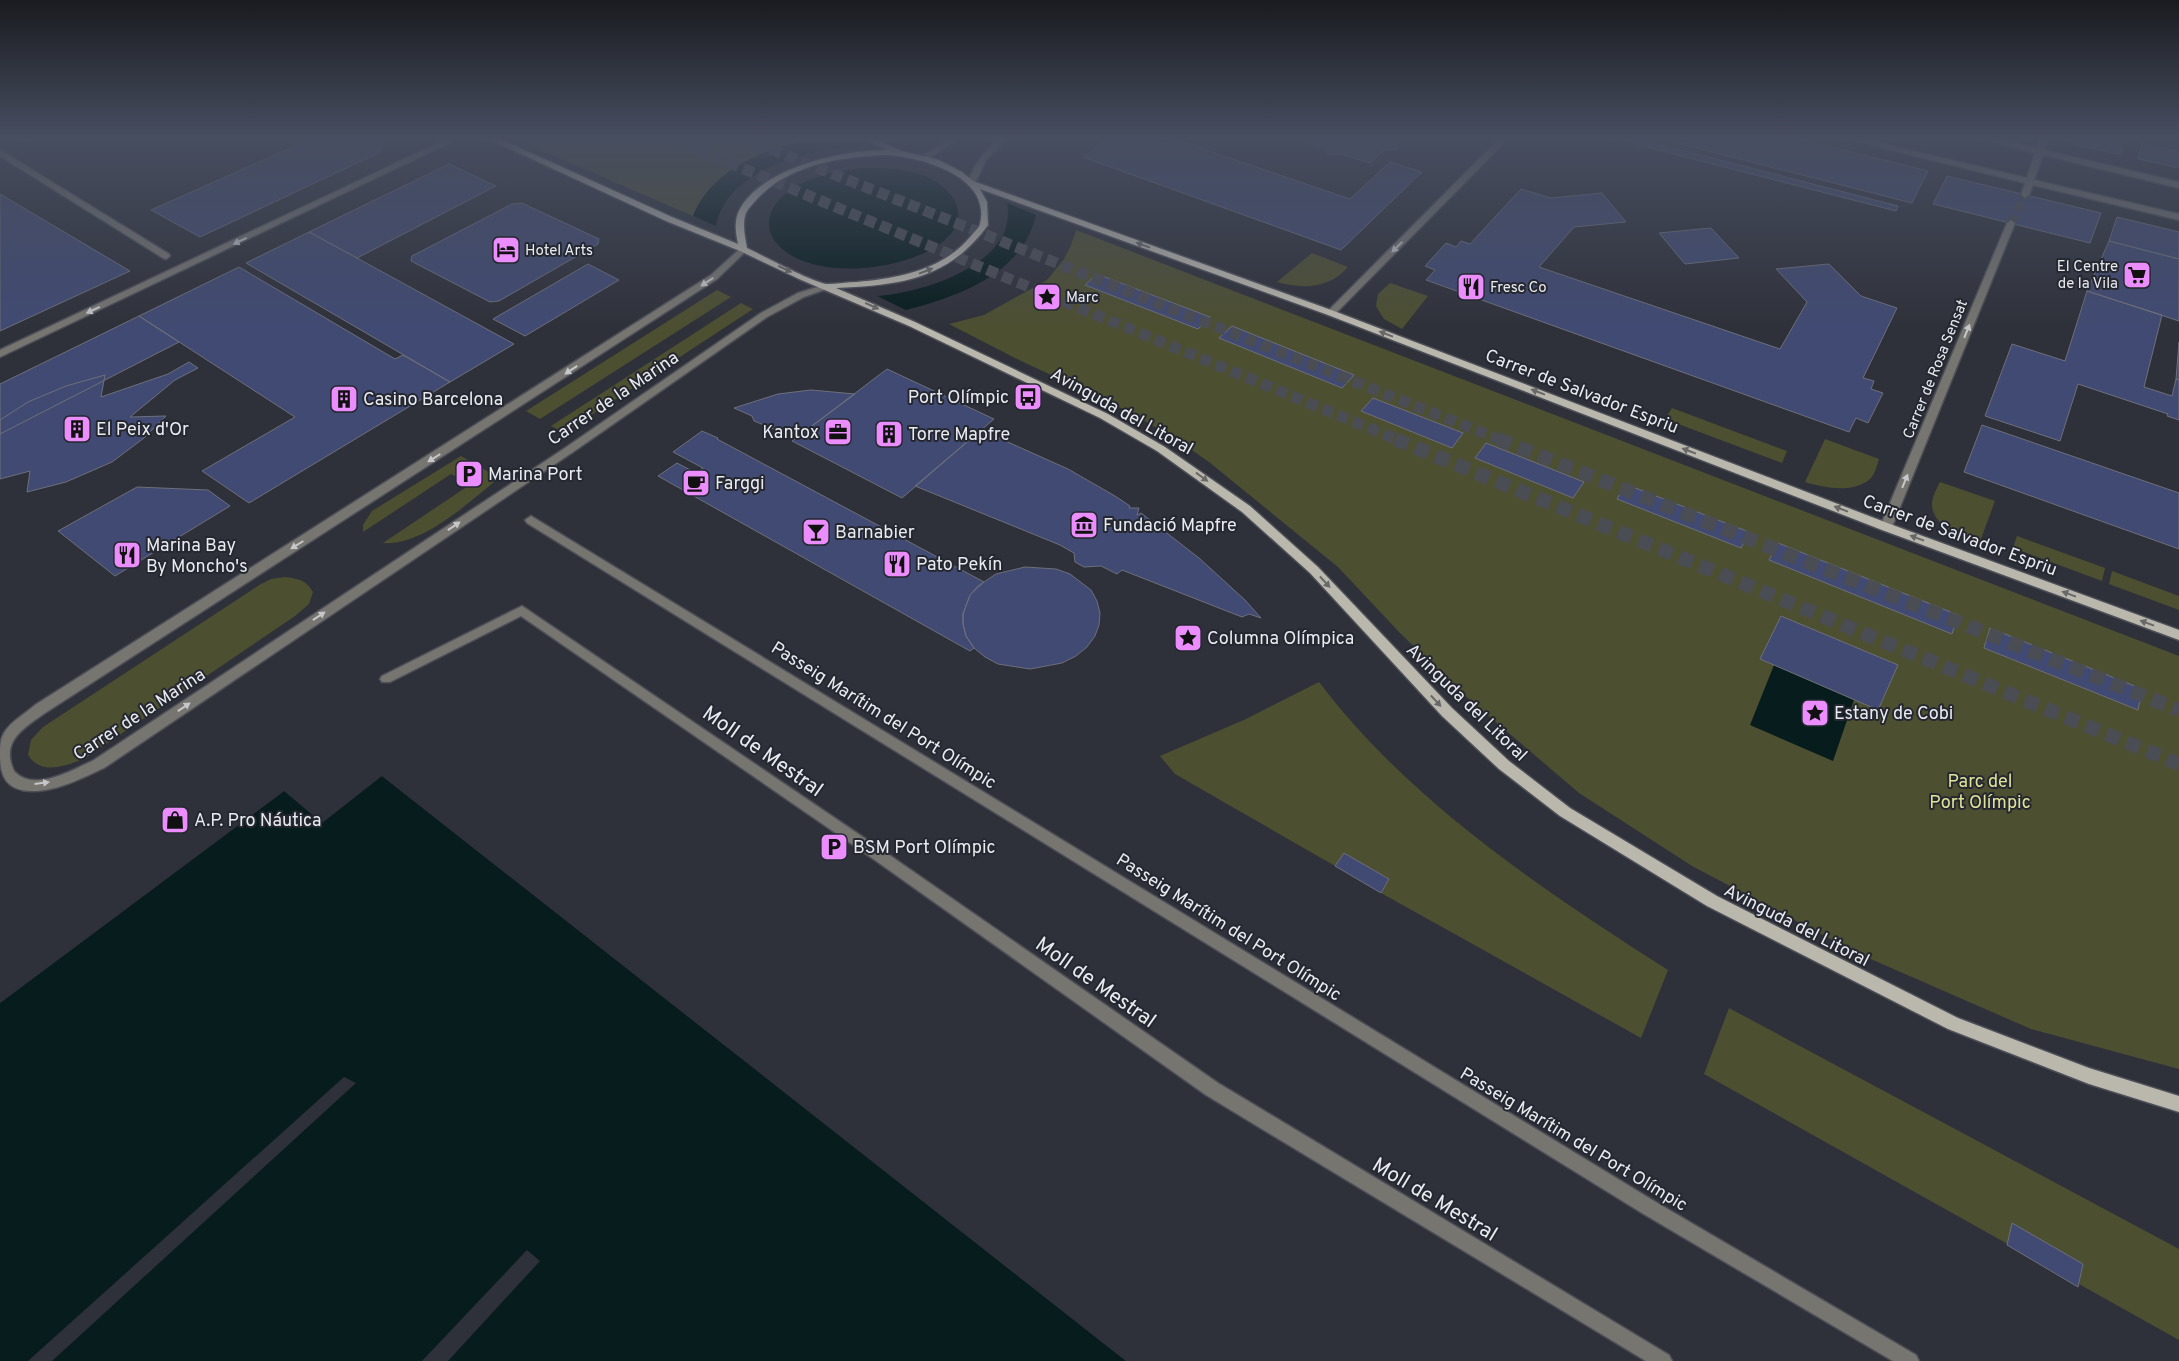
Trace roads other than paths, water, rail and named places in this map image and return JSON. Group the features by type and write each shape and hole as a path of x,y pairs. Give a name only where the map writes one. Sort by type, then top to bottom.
{"main road":[{"path":"626,201 669,220 743,249"},
{"path":"743,249 739,228 741,214 750,201"},
{"path":"827,286 891,281 920,274 948,262 967,247 984,225 982,201"},
{"name":"Carrer de Salvador Espriu","path":"1019,201 1331,313 1886,527 2179,635"},
{"name":"Avinguda del Litoral","path":"743,249 802,277 827,286 912,324 1104,416 1182,462 1246,509 1314,570 1447,712 1504,765 1565,812 1712,901 1953,1024 2089,1076 2179,1104"}],"street":[{"path":"77,201 166,256"},
{"path":"0,354 325,201"},
{"path":"1331,313 1443,201"},
{"path":"2111,201 2179,217"},
{"name":"Carrer de Rosa Sensat","path":"1886,527 2011,224"},
{"name":"Carrer de la Marina","path":"743,249 730,264 697,288 40,709 11,732 4,750 3,763 9,774 20,784 40,784 67,779 99,764 569,450 764,316 801,295 827,286"},
{"name":"Passeig Marítim del Port Olímpic","path":"531,520 1648,1207 1910,1361"},
{"name":"Moll de Mestral","path":"386,679 522,610 877,854 1212,1089 1663,1361"}],"tunnel":[{"path":"820,201 1398,440"},
{"path":"900,201 1501,440"},
{"path":"2011,223 2022,201"},
{"path":"1395,439 2179,764"},
{"path":"1498,439 2179,710"}],"place":[{"name":"Hotel Arts","path":"506,250"},
{"name":"El Centre de la Vila","path":"2137,275"},
{"name":"Fresc Co","path":"1471,287"},
{"name":"Marc","path":"1047,297"},
{"name":"Port Olímpic","path":"1028,397"},
{"name":"Casino Barcelona","path":"344,399"},
{"name":"El Peix d'Or","path":"77,429"},
{"name":"Kantox","path":"838,432"},
{"name":"Torre Mapfre","path":"889,434"},
{"name":"Marina Port","path":"469,474"},
{"name":"Farggi","path":"696,483"},
{"name":"Fundació Mapfre","path":"1084,525"},
{"name":"Barnabier","path":"816,532"},
{"name":"Marina Bay By Moncho's","path":"127,555"},
{"name":"Pato Pekín","path":"897,564"},
{"name":"Columna Olímpica","path":"1188,638"},
{"name":"Estany de Cobi","path":"1815,713"},
{"name":"A.P. Pro Náutica","path":"175,820"},
{"name":"BSM Port Olímpic","path":"834,847"}],"park label":[{"name":"Parc del Port Olímpic","path":"1980,791"}]}
